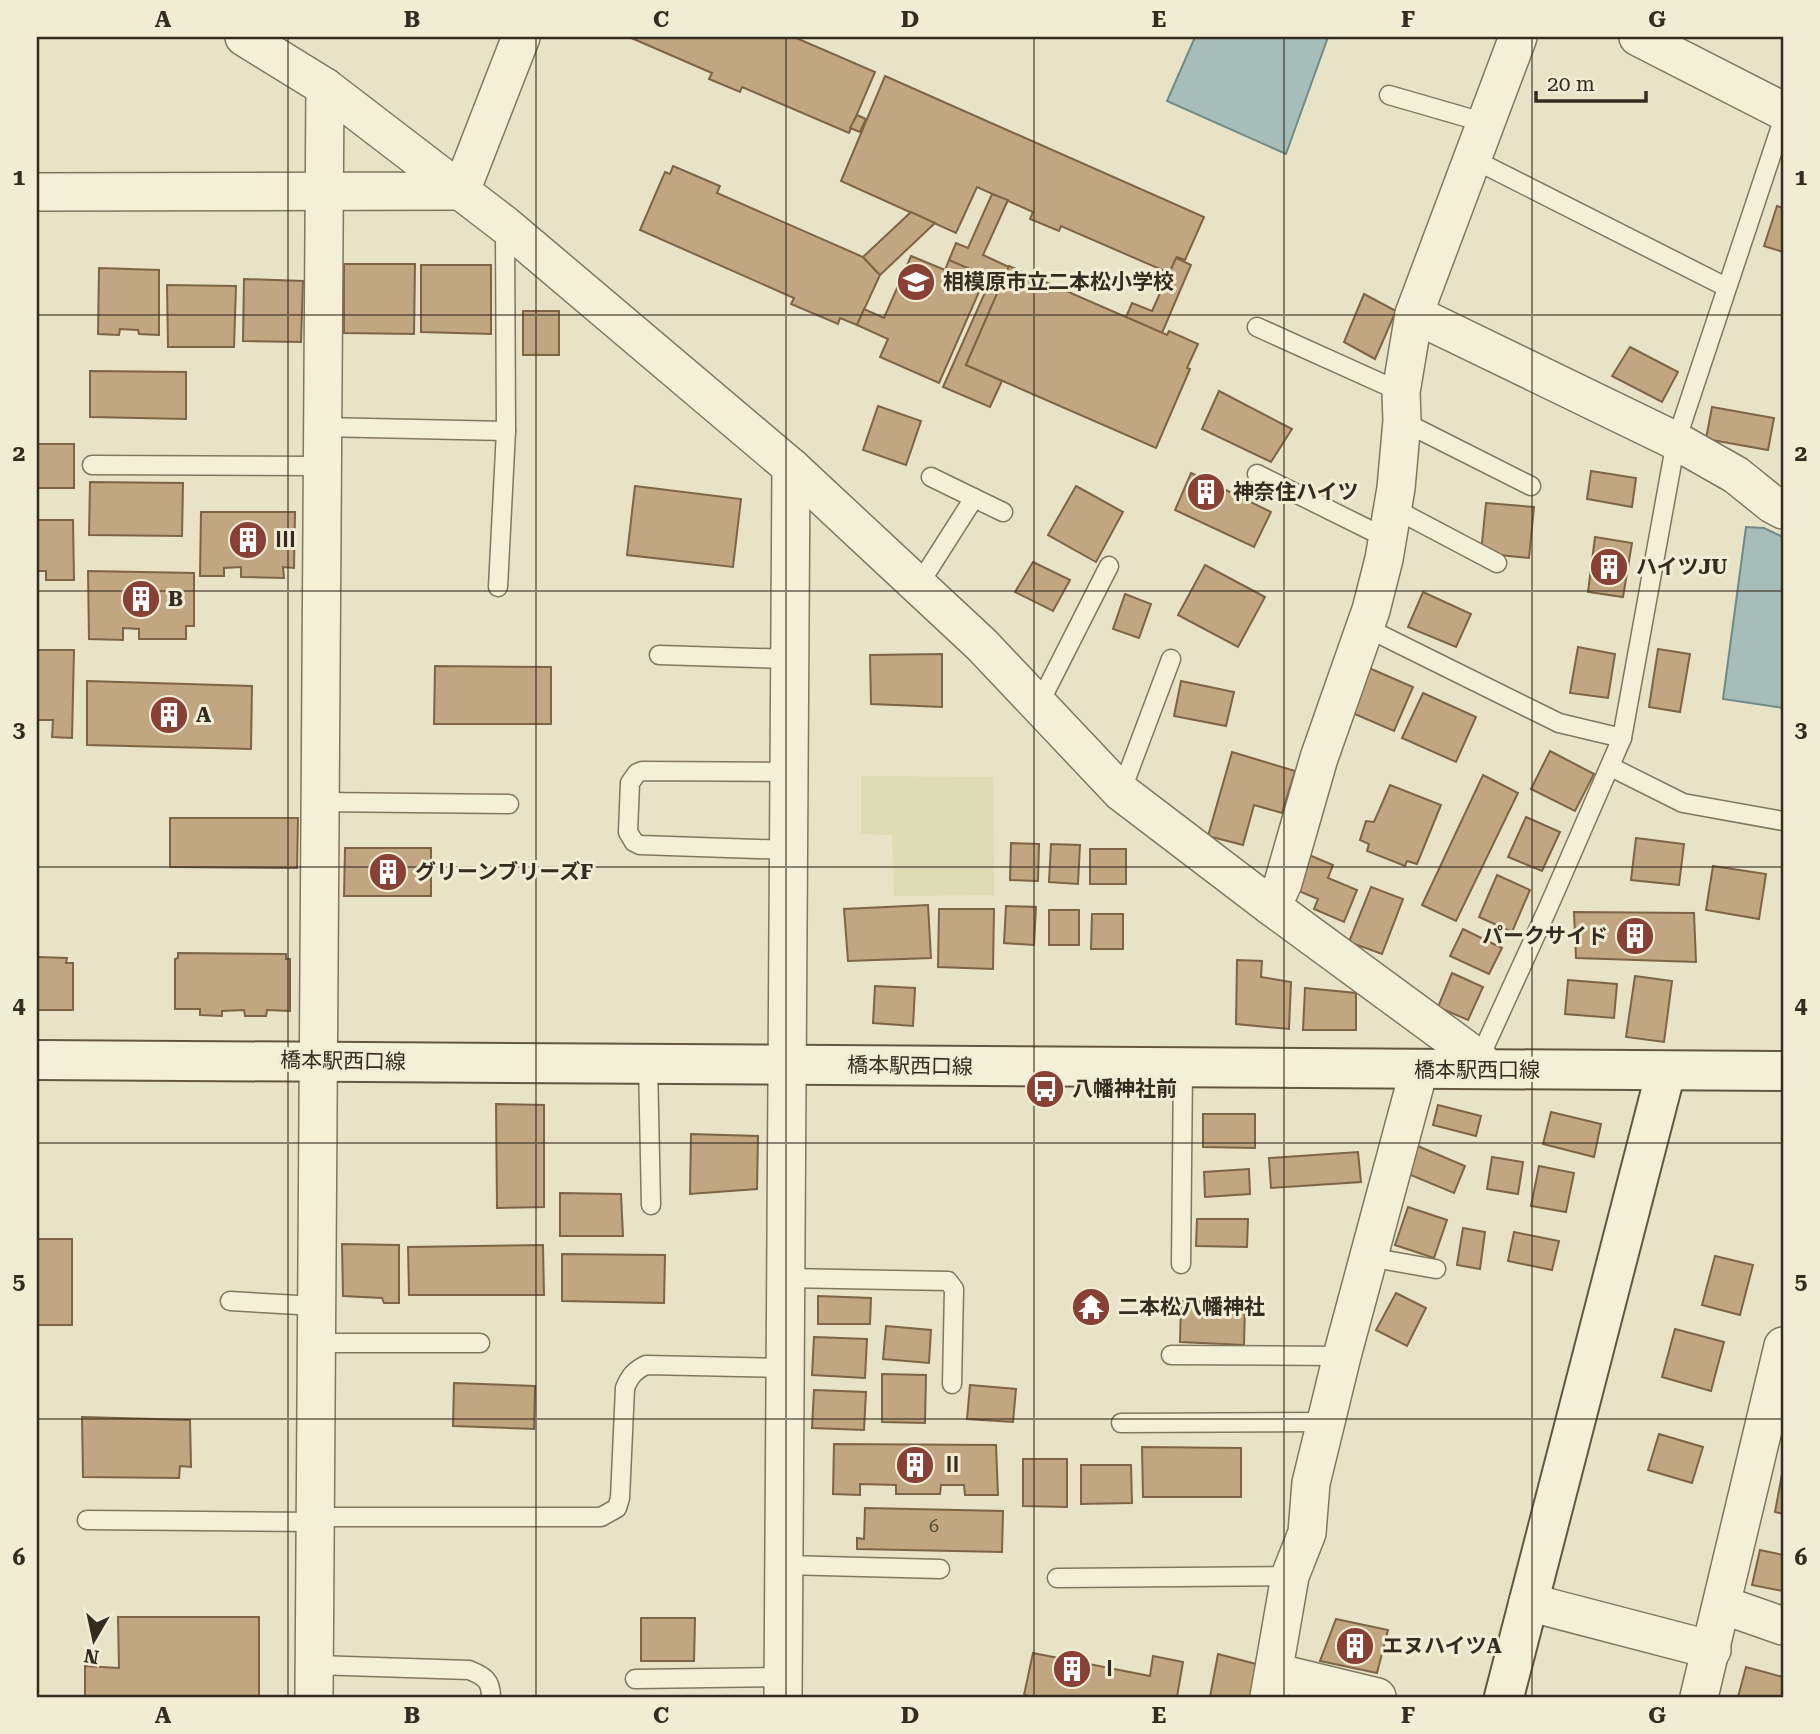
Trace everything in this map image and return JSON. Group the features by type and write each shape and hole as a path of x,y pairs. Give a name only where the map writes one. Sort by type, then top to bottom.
{"street":[{"path":"244,37 325,87 505,225 791,467 982,645 1121,792 1480,1064"},
{"path":"461,191 521,37"},
{"path":"1272,907 1283,883 1319,758 1365,627 1391,524 1414,314 1518,37"},
{"path":"1638,37 1783,111"},
{"path":"314,1681 325,87"},
{"path":"37,192 461,191"},
{"path":"1414,314 1676,441 1736,475 1783,510"},
{"path":"783,1687 791,467"},
{"name":"橋本駅西口線","path":"37,1060 1419,1070 1480,1064 1665,1071 1783,1071"},
{"path":"1377,1697 1271,1685 1290,1576 1307,1533 1311,1483 1342,1356 1419,1070"},
{"path":"1504,1697 1659,1104 1665,1071"},
{"path":"1699,1697 1783,1346"},
{"path":"1528,1602 1712,1650"},
{"path":"1723,1605 1783,1626"}],"lane":[{"path":"1389,95 1486,123"},
{"path":"1480,1064 1622,738 1676,441 1783,120"},
{"path":"1473,159 1726,287"},
{"path":"498,587 506,431 505,225"},
{"path":"1257,327 1402,407 1531,486"},
{"path":"322,427 506,431"},
{"path":"92,465 322,466"},
{"path":"1256,474 1497,563"},
{"path":"931,477 1003,512"},
{"path":"918,586 974,498"},
{"path":"1038,706 1109,566"},
{"path":"1365,627 1559,723 1622,738"},
{"path":"659,655 790,659"},
{"path":"1121,792 1171,659"},
{"path":"1611,767 1683,803 1783,821"},
{"path":"789,850 640,845 634,842 628,832 630,782 642,771 790,772"},
{"path":"319,802 509,804"},
{"path":"648,1063 652,1205"},
{"path":"1181,1264 1183,1068"},
{"path":"1369,1257 1436,1269"},
{"path":"785,1278 948,1281 954,1289 952,1384"},
{"path":"230,1301 316,1306"},
{"path":"315,1343 480,1343"},
{"path":"1171,1355 1342,1356"},
{"path":"87,1520 601,1517 617,1508 620,1498 625,1388 629,1377 635,1371 646,1366 783,1368"},
{"path":"1121,1423 1326,1422"},
{"path":"784,1565 940,1569"},
{"path":"1058,1578 1290,1576"},
{"path":"314,1681 468,1670 488,1680 491,1697"},
{"path":"635,1679 783,1687"}],"green space":[{"path":"861,776 993,777 994,895 894,896 892,835 861,834"}],"water":[{"path":"1195,37 1328,37 1286,154 1167,101"},
{"path":"1746,527 1764,528 1783,537 1783,708 1723,699"}],"building":[{"path":"629,37 794,37 875,72 849,133 742,87 740,92 709,79 712,73"},
{"path":"885,76 1204,217 1185,260 1177,257 1169,273 1061,226 1059,231 1030,219 1033,212 977,187 956,233 841,181"},
{"path":"857,115 866,119 860,132 850,128"},
{"path":"673,166 720,186 717,193 863,257 880,275 857,325 840,318 838,324 791,304 794,298 640,230 665,172 670,174"},
{"path":"992,194 1008,200 983,255 1009,267 966,365 1002,381 990,407 943,387 991,279 949,260 956,243 968,248"},
{"path":"1777,206 1783,208 1783,252 1764,246"},
{"path":"911,212 935,223 880,275 863,257"},
{"path":"911,256 945,270 949,260 986,276 939,383 880,357 888,339 857,325 864,309 884,318"},
{"path":"1176,258 1191,265 1162,333 1126,317 1132,303 1152,311"},
{"path":"344,264 415,264 414,334 344,333"},
{"path":"421,265 491,265 491,334 421,332"},
{"path":"1009,266 1167,335 1169,331 1198,344 1156,448 966,365"},
{"path":"99,268 159,270 159,335 120,329 119,335 98,334"},
{"path":"244,279 303,281 301,342 243,341"},
{"path":"167,285 236,286 234,347 168,347"},
{"path":"1364,294 1396,311 1375,359 1344,342"},
{"path":"523,311 559,311 559,355 523,355"},
{"path":"1630,347 1678,372 1662,402 1612,376"},
{"path":"90,371 186,372 186,419 90,417"},
{"path":"1219,391 1292,429 1271,462 1202,429"},
{"path":"878,406 921,421 906,465 863,450"},
{"path":"1712,407 1774,418 1768,450 1706,439"},
{"path":"37,444 74,444 74,488 37,488"},
{"path":"1591,471 1636,478 1632,507 1587,499"},
{"name":"神奈住ハイツ","path":"1191,473 1271,512 1254,547 1175,510"},
{"path":"90,482 183,483 182,536 89,535"},
{"path":"635,486 741,499 733,567 627,555"},
{"path":"1076,486 1123,512 1096,562 1048,535"},
{"path":"1486,503 1534,507 1529,558 1481,553"},
{"name":"Ⅲ","path":"201,512 295,512 294,568 283,567 284,578 241,577 241,567 224,568 224,576 200,576"},
{"path":"37,520 73,520 74,580 46,580 46,571 37,571"},
{"name":"ハイツJU","path":"1595,537 1632,543 1623,597 1588,592"},
{"path":"1033,562 1070,580 1053,611 1015,592"},
{"path":"1205,565 1265,597 1238,647 1178,615"},
{"name":"B","path":"88,571 194,573 194,626 186,626 186,639 139,639 139,629 123,628 123,640 89,639"},
{"path":"1423,592 1471,614 1456,647 1408,627"},
{"path":"1125,594 1151,604 1139,638 1113,629"},
{"path":"1578,647 1615,654 1608,698 1570,693"},
{"path":"1658,649 1690,654 1680,712 1649,707"},
{"path":"37,650 74,650 72,738 52,737 53,720 37,720"},
{"path":"942,654 942,707 871,704 870,655"},
{"path":"435,666 551,667 551,724 434,724"},
{"path":"1369,668 1413,687 1394,731 1350,712"},
{"name":"A","path":"87,681 252,686 251,749 87,745"},
{"path":"1181,681 1234,692 1226,726 1174,716"},
{"path":"1423,693 1476,717 1456,762 1402,738"},
{"path":"1550,751 1594,774 1575,811 1531,789"},
{"path":"1232,752 1295,771 1282,813 1254,805 1243,845 1208,836"},
{"path":"1483,775 1518,793 1456,921 1422,905"},
{"path":"1390,785 1441,805 1417,864 1407,861 1405,866 1367,851 1369,844 1360,840 1366,821 1374,822"},
{"path":"1526,817 1560,832 1542,871 1508,857"},
{"path":"170,818 298,818 297,868 170,867"},
{"path":"1636,838 1684,844 1679,885 1631,880"},
{"path":"1011,843 1039,844 1038,881 1010,880"},
{"path":"1051,844 1080,845 1078,884 1049,882"},
{"name":"グリーンブリーズF","path":"345,848 431,848 431,896 344,896"},
{"path":"1090,849 1126,849 1126,884 1090,884"},
{"path":"1309,855 1333,865 1328,878 1357,890 1344,922 1314,909 1318,899 1294,889"},
{"path":"1713,866 1766,874 1759,919 1706,910"},
{"path":"1497,875 1530,890 1512,932 1479,917"},
{"path":"1371,887 1403,899 1382,954 1349,942"},
{"path":"928,905 931,958 848,961 844,909"},
{"path":"1006,906 1036,907 1034,945 1004,943"},
{"path":"939,909 994,909 993,969 938,967"},
{"path":"1049,910 1079,910 1079,945 1049,945"},
{"name":"パークサイド","path":"1574,912 1694,913 1696,962 1576,958"},
{"path":"1092,914 1123,914 1123,949 1091,949"},
{"path":"1463,929 1502,948 1489,974 1450,956"},
{"path":"178,953 286,954 286,959 290,959 290,1011 267,1010 266,1016 245,1016 244,1010 222,1011 222,1016 200,1015 200,1009 175,1009 175,959 178,958"},
{"path":"37,957 67,958 66,963 73,963 73,1010 37,1010"},
{"path":"1237,960 1262,961 1261,977 1291,982 1289,1029 1236,1024"},
{"path":"1452,973 1483,987 1468,1020 1438,1007"},
{"path":"1635,976 1672,981 1664,1042 1626,1037"},
{"path":"1568,980 1617,984 1614,1018 1565,1014"},
{"path":"875,986 915,988 913,1026 873,1023"},
{"path":"1305,988 1356,993 1356,1030 1303,1030"},
{"path":"496,1104 544,1105 544,1207 497,1208"},
{"path":"1438,1105 1481,1116 1476,1136 1433,1125"},
{"path":"1551,1112 1601,1124 1594,1157 1543,1144"},
{"path":"1203,1114 1255,1114 1255,1148 1203,1147"},
{"path":"691,1134 758,1136 757,1189 690,1194"},
{"path":"1413,1144 1465,1166 1454,1193 1401,1171"},
{"path":"1358,1152 1361,1182 1271,1188 1269,1158"},
{"path":"1492,1157 1523,1162 1518,1194 1487,1189"},
{"path":"1539,1166 1574,1173 1566,1212 1531,1206"},
{"path":"1249,1169 1250,1194 1205,1197 1204,1172"},
{"path":"560,1193 621,1194 623,1236 560,1236"},
{"path":"1408,1207 1447,1220 1434,1258 1395,1245"},
{"path":"1197,1219 1248,1219 1247,1247 1196,1246"},
{"path":"1463,1228 1485,1232 1480,1269 1457,1265"},
{"path":"1514,1232 1559,1241 1552,1270 1508,1261"},
{"path":"37,1239 72,1239 72,1325 37,1325"},
{"path":"342,1244 399,1245 399,1303 384,1303 382,1298 343,1296"},
{"path":"543,1245 544,1295 409,1295 408,1247"},
{"path":"562,1254 665,1255 664,1303 562,1301"},
{"path":"1715,1256 1753,1265 1740,1315 1702,1305"},
{"path":"1396,1293 1426,1308 1407,1346 1376,1330"},
{"path":"818,1296 871,1298 870,1324 818,1324"},
{"path":"1181,1301 1245,1303 1244,1345 1180,1342"},
{"path":"886,1326 931,1330 929,1363 883,1359"},
{"path":"1675,1329 1724,1342 1711,1391 1662,1377"},
{"path":"814,1337 867,1339 865,1378 812,1375"},
{"path":"882,1374 926,1375 925,1423 882,1422"},
{"path":"454,1383 535,1386 534,1429 453,1426"},
{"path":"970,1385 1016,1389 1013,1422 967,1419"},
{"path":"814,1390 866,1392 864,1430 812,1428"},
{"path":"82,1417 190,1420 191,1467 180,1466 179,1478 83,1477"},
{"path":"1659,1434 1703,1447 1692,1483 1648,1470"},
{"name":"Ⅱ","path":"834,1444 996,1445 998,1495 965,1495 964,1485 941,1485 940,1494 896,1494 896,1485 860,1484 860,1495 833,1494"},
{"path":"1142,1447 1241,1448 1241,1497 1143,1497"},
{"path":"1023,1459 1067,1459 1067,1507 1023,1506"},
{"path":"1081,1465 1131,1465 1132,1503 1081,1504"},
{"path":"1783,1475 1783,1514 1775,1512"},
{"path":"865,1508 1003,1511 1002,1552 857,1549 857,1538 864,1539"},
{"path":"1760,1550 1783,1555 1783,1591 1752,1585"},
{"path":"118,1617 259,1617 259,1697 85,1697 85,1666 119,1668"},
{"path":"641,1618 695,1618 694,1661 641,1661"},
{"name":"エヌハイツA","path":"1336,1619 1388,1630 1377,1673 1320,1661"},
{"name":"Ⅰ","path":"1033,1653 1150,1676 1153,1656 1183,1662 1177,1697 1024,1695"},
{"path":"1218,1654 1260,1665 1253,1697 1210,1697"},
{"path":"1746,1667 1783,1677 1783,1697 1738,1697"}],"place":[{"name":"相模原市立二本松小学校","path":"916,282"},
{"name":"神奈住ハイツ","path":"1206,492"},
{"name":"Ⅲ","path":"248,540"},
{"name":"ハイツJU","path":"1609,567"},
{"name":"B","path":"141,599"},
{"name":"A","path":"169,715"},
{"name":"グリーンブリーズF","path":"388,872"},
{"name":"パークサイド","path":"1635,936"},
{"name":"八幡神社前","path":"1045,1089"},
{"name":"二本松八幡神社","path":"1091,1307"},
{"name":"Ⅱ","path":"915,1465"},
{"name":"エヌハイツA","path":"1355,1646"},
{"name":"Ⅰ","path":"1072,1669"}]}
